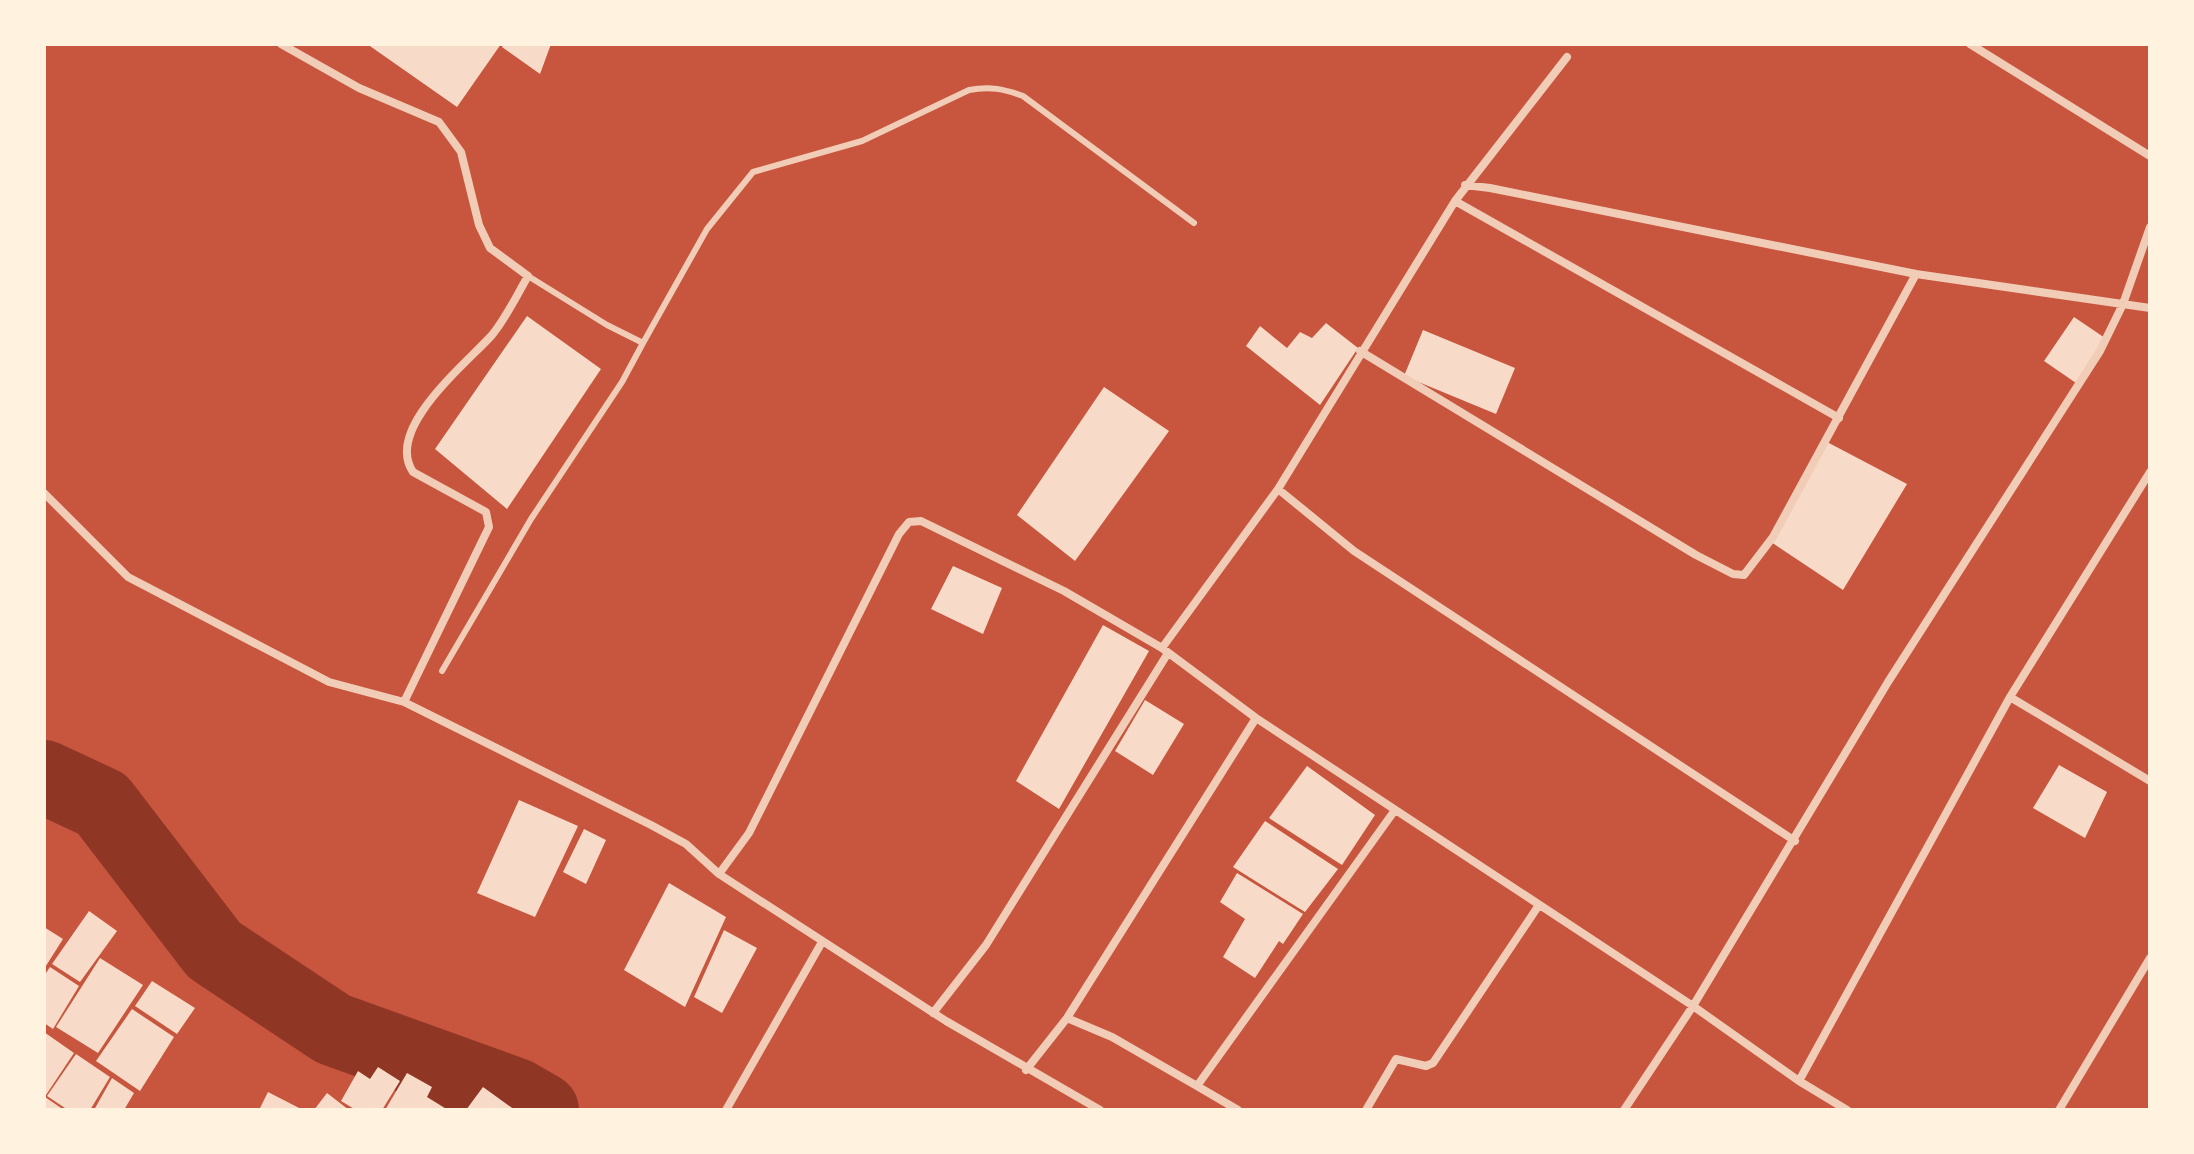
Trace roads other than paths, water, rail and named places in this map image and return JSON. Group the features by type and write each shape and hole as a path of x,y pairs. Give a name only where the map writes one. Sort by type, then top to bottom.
{"street":[{"path":"281,44 359,88 439,122 461,152 479,225 490,248 528,276 493,333 458,367 415,421 405,453 407,464 413,472 486,512 489,527 404,702"},
{"path":"1970,44 2150,156"},
{"path":"933,1013 986,945 1165,650 1278,489 1360,351 1465,185 1567,57"},
{"path":"1465,185 1916,274 2150,308"},
{"path":"1455,201 1839,418"},
{"path":"1624,1110 1693,1006 1795,841 1888,682 2100,351 2123,304 2150,227"},
{"path":"1360,351 1696,555 1739,576 1748,572 1773,537 1916,274"},
{"path":"1799,1081 2010,697 2150,472"},
{"path":"1278,489 1354,551 1795,841"},
{"path":"44,493 128,577 329,682 404,702 686,844 719,874 822,942 1026,1070 1100,1110"},
{"path":"719,874 749,833 899,534 909,522 921,521 1064,591 1165,650 1256,718 1847,1110"},
{"path":"2010,697 2150,781"},
{"path":"1026,1070 1067,1018 1256,718"},
{"path":"1197,1086 1395,810"},
{"path":"1366,1110 1396,1059 1426,1066 1433,1063 1539,905"},
{"path":"726,1110 822,942"},
{"path":"2059,1110 2150,958"},
{"path":"1067,1018 1112,1037 1238,1110"}],"lane":[{"path":"442,671 531,519 614,395 707,229 753,172 862,141 969,90 1002,88 1023,96 1194,223"},
{"path":"528,276 607,325 643,343"}],"waterway":[{"path":"44,777 102,804 214,950 333,1029 516,1095 542,1110"}]}
